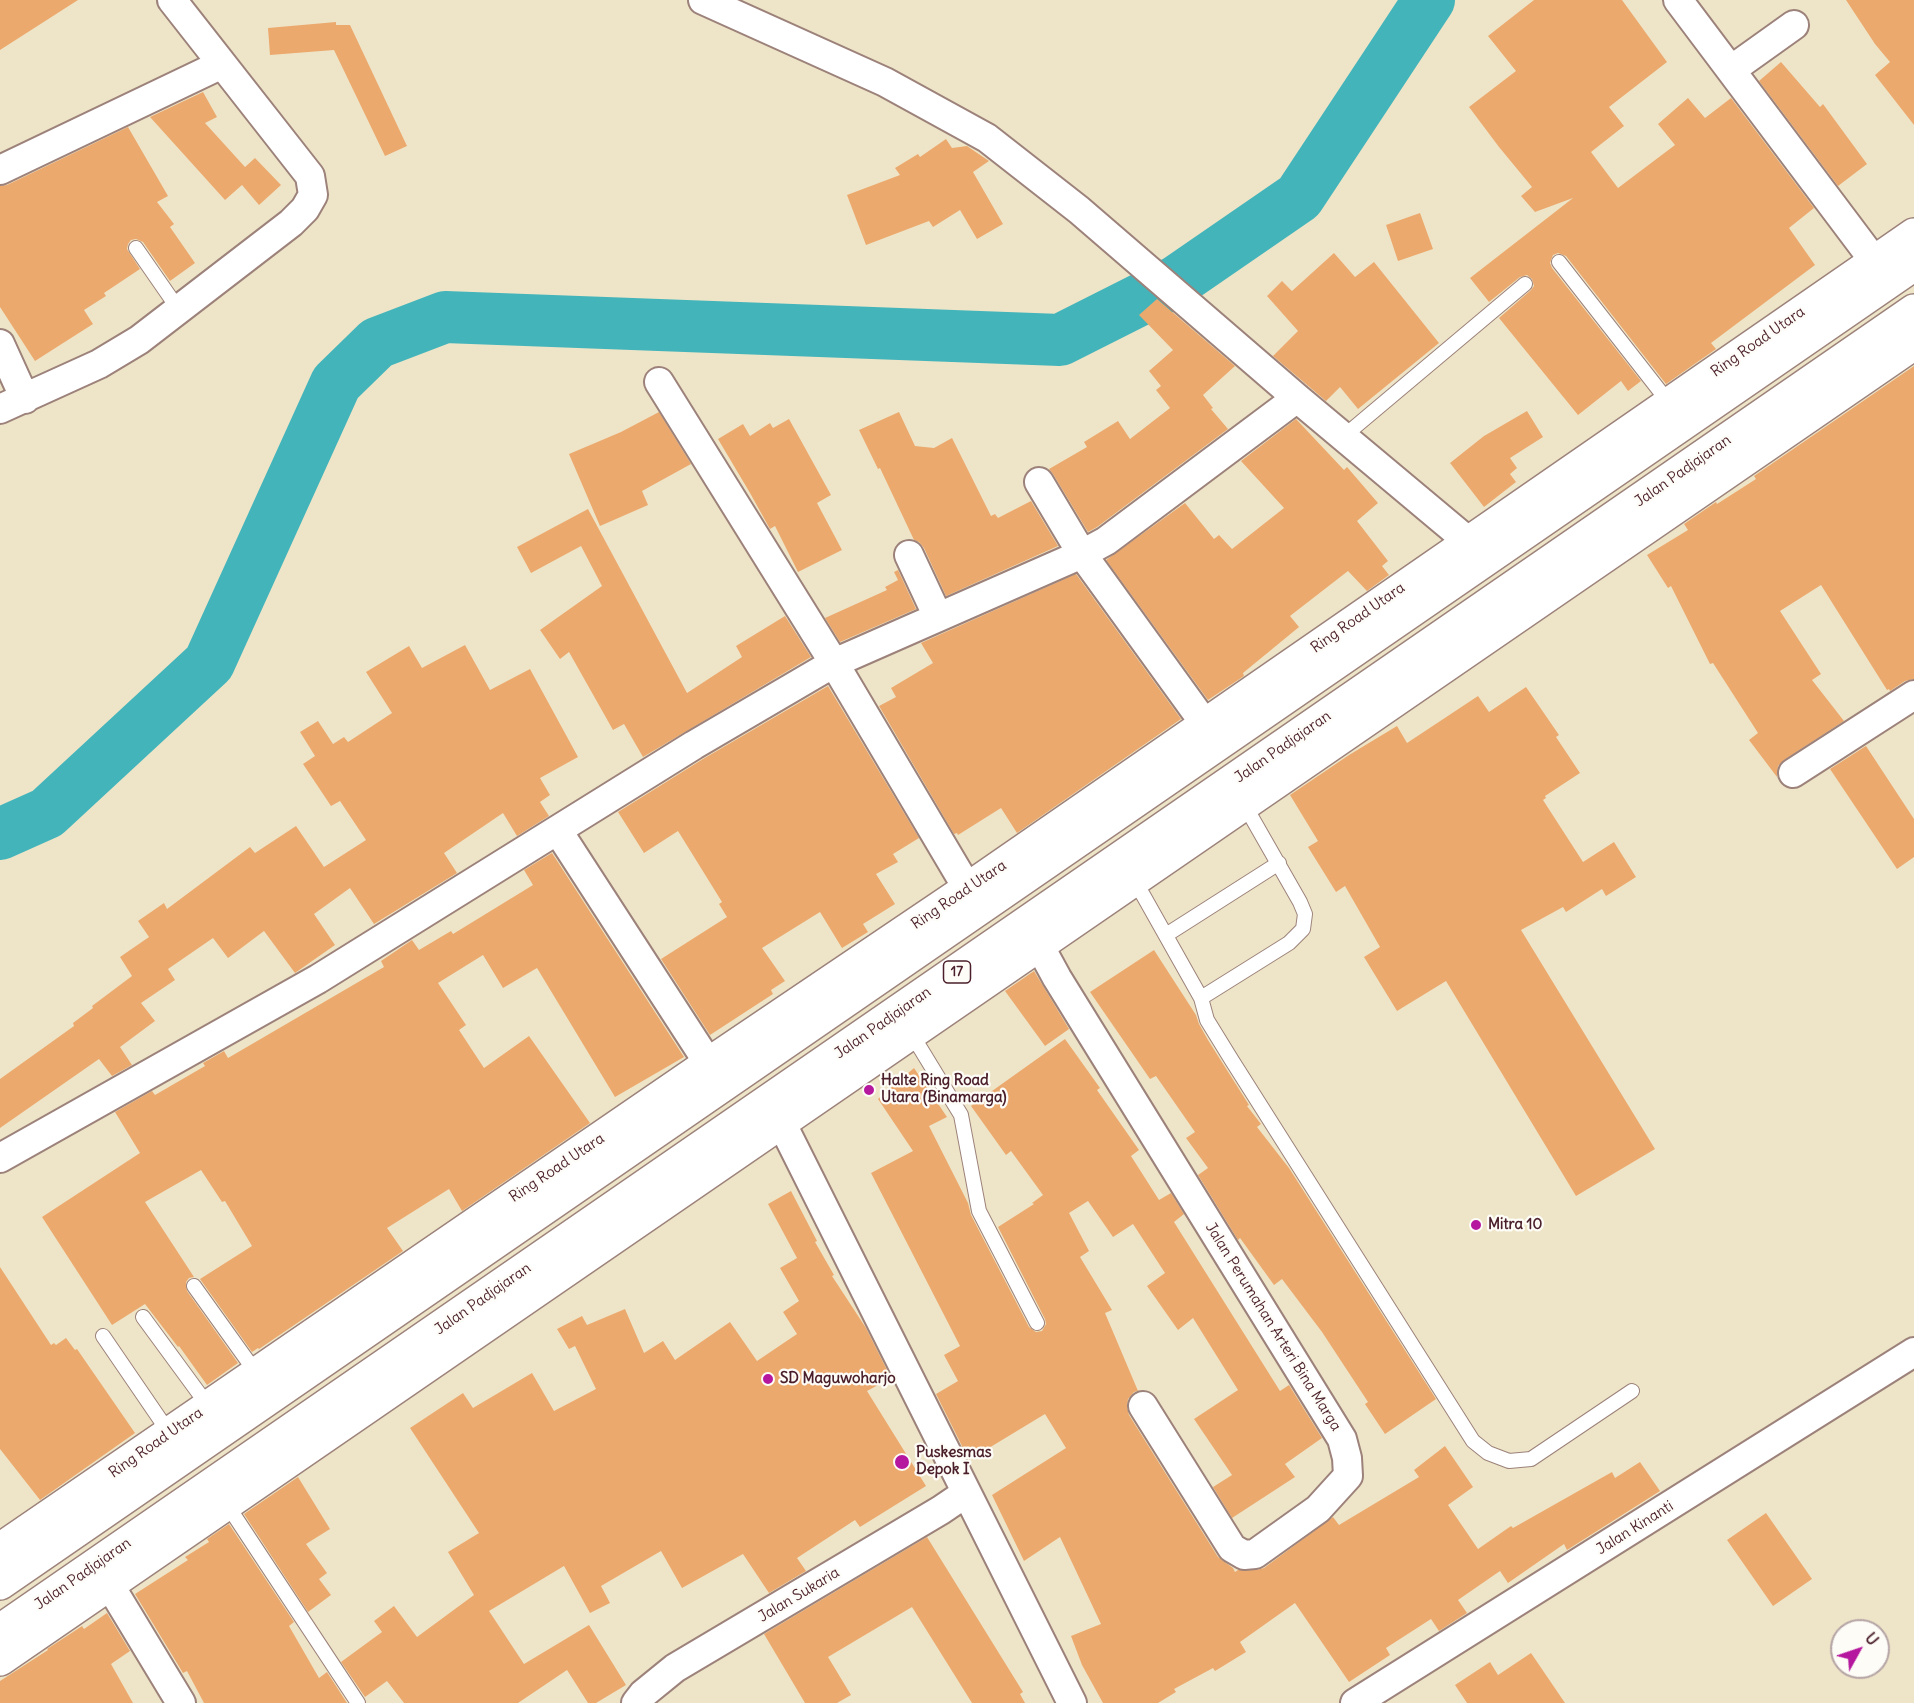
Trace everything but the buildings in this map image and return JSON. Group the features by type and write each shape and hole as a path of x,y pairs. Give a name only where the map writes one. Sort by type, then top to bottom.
{"main road":[{"name":"Ring Road Utara","path":"0,1550 256,1374 492,1228 709,1064 970,888 1914,235"},
{"name":"17","path":"0,1583 492,1228 1914,264"},
{"name":"Jalan Padjajaran","path":"0,1631 643,1203 1126,870 1914,311"},
{"path":"0,1659 226,1503 643,1203 781,1122 1039,945 1126,870 1244,804 1914,344"}],"street":[{"path":"0,344 12,404 99,364 129,346 291,223 305,209 313,195 310,176 172,0"},
{"path":"703,0 885,82 987,138 1079,210 1297,398 1469,542"},
{"path":"1678,0 1875,262"},
{"path":"1731,70 1794,25"},
{"path":"0,170 222,64"},
{"path":"659,382 834,663 962,879 970,888"},
{"path":"0,1158 318,979 694,745 834,663 1082,554 1106,541 1297,398"},
{"path":"1039,482 1082,554 1205,724"},
{"path":"909,555 938,617"},
{"path":"1793,773 1914,694"},
{"path":"558,831 709,1064"},
{"name":"Jalan Perumahan Arteri Bina Marga","path":"1039,945 1342,1439 1347,1458 1348,1476 1318,1509 1255,1554 1244,1555 1232,1548 1143,1406"},
{"path":"781,1122 1072,1703"},
{"name":"Jalan Kinanti","path":"1355,1703 1914,1352"},
{"name":"Jalan Sukaria","path":"636,1703 643,1694 675,1668 966,1493"},
{"path":"109,1584 181,1703"}],"lane":[{"path":"136,248 179,310"},
{"path":"1559,262 1670,404"},
{"path":"1343,436 1525,284"},
{"path":"1201,998 1289,943 1303,929 1305,914 1300,902 1244,804"},
{"path":"1166,935 1279,863"},
{"path":"1126,870 1143,895 1201,998 1207,1020 1473,1441 1488,1453 1509,1461 1531,1459 1632,1391"},
{"path":"911,1033 961,1115 979,1211 1037,1323"},
{"path":"194,1286 256,1374"},
{"path":"143,1317 208,1407"},
{"path":"103,1336 170,1434"},
{"path":"226,1503 358,1703"}],"waterway":[{"path":"0,834 47,813 209,663 336,383 377,343 445,317 1060,340 1177,281 1299,197 1429,0"}],"place":[{"name":"Halte Ring Road Utara (Binamarga)","path":"869,1090"},
{"name":"Mitra 10","path":"1476,1225"},
{"name":"SD Maguwoharjo","path":"768,1379"},
{"name":"Puskesmas Depok I","path":"902,1462"}]}
